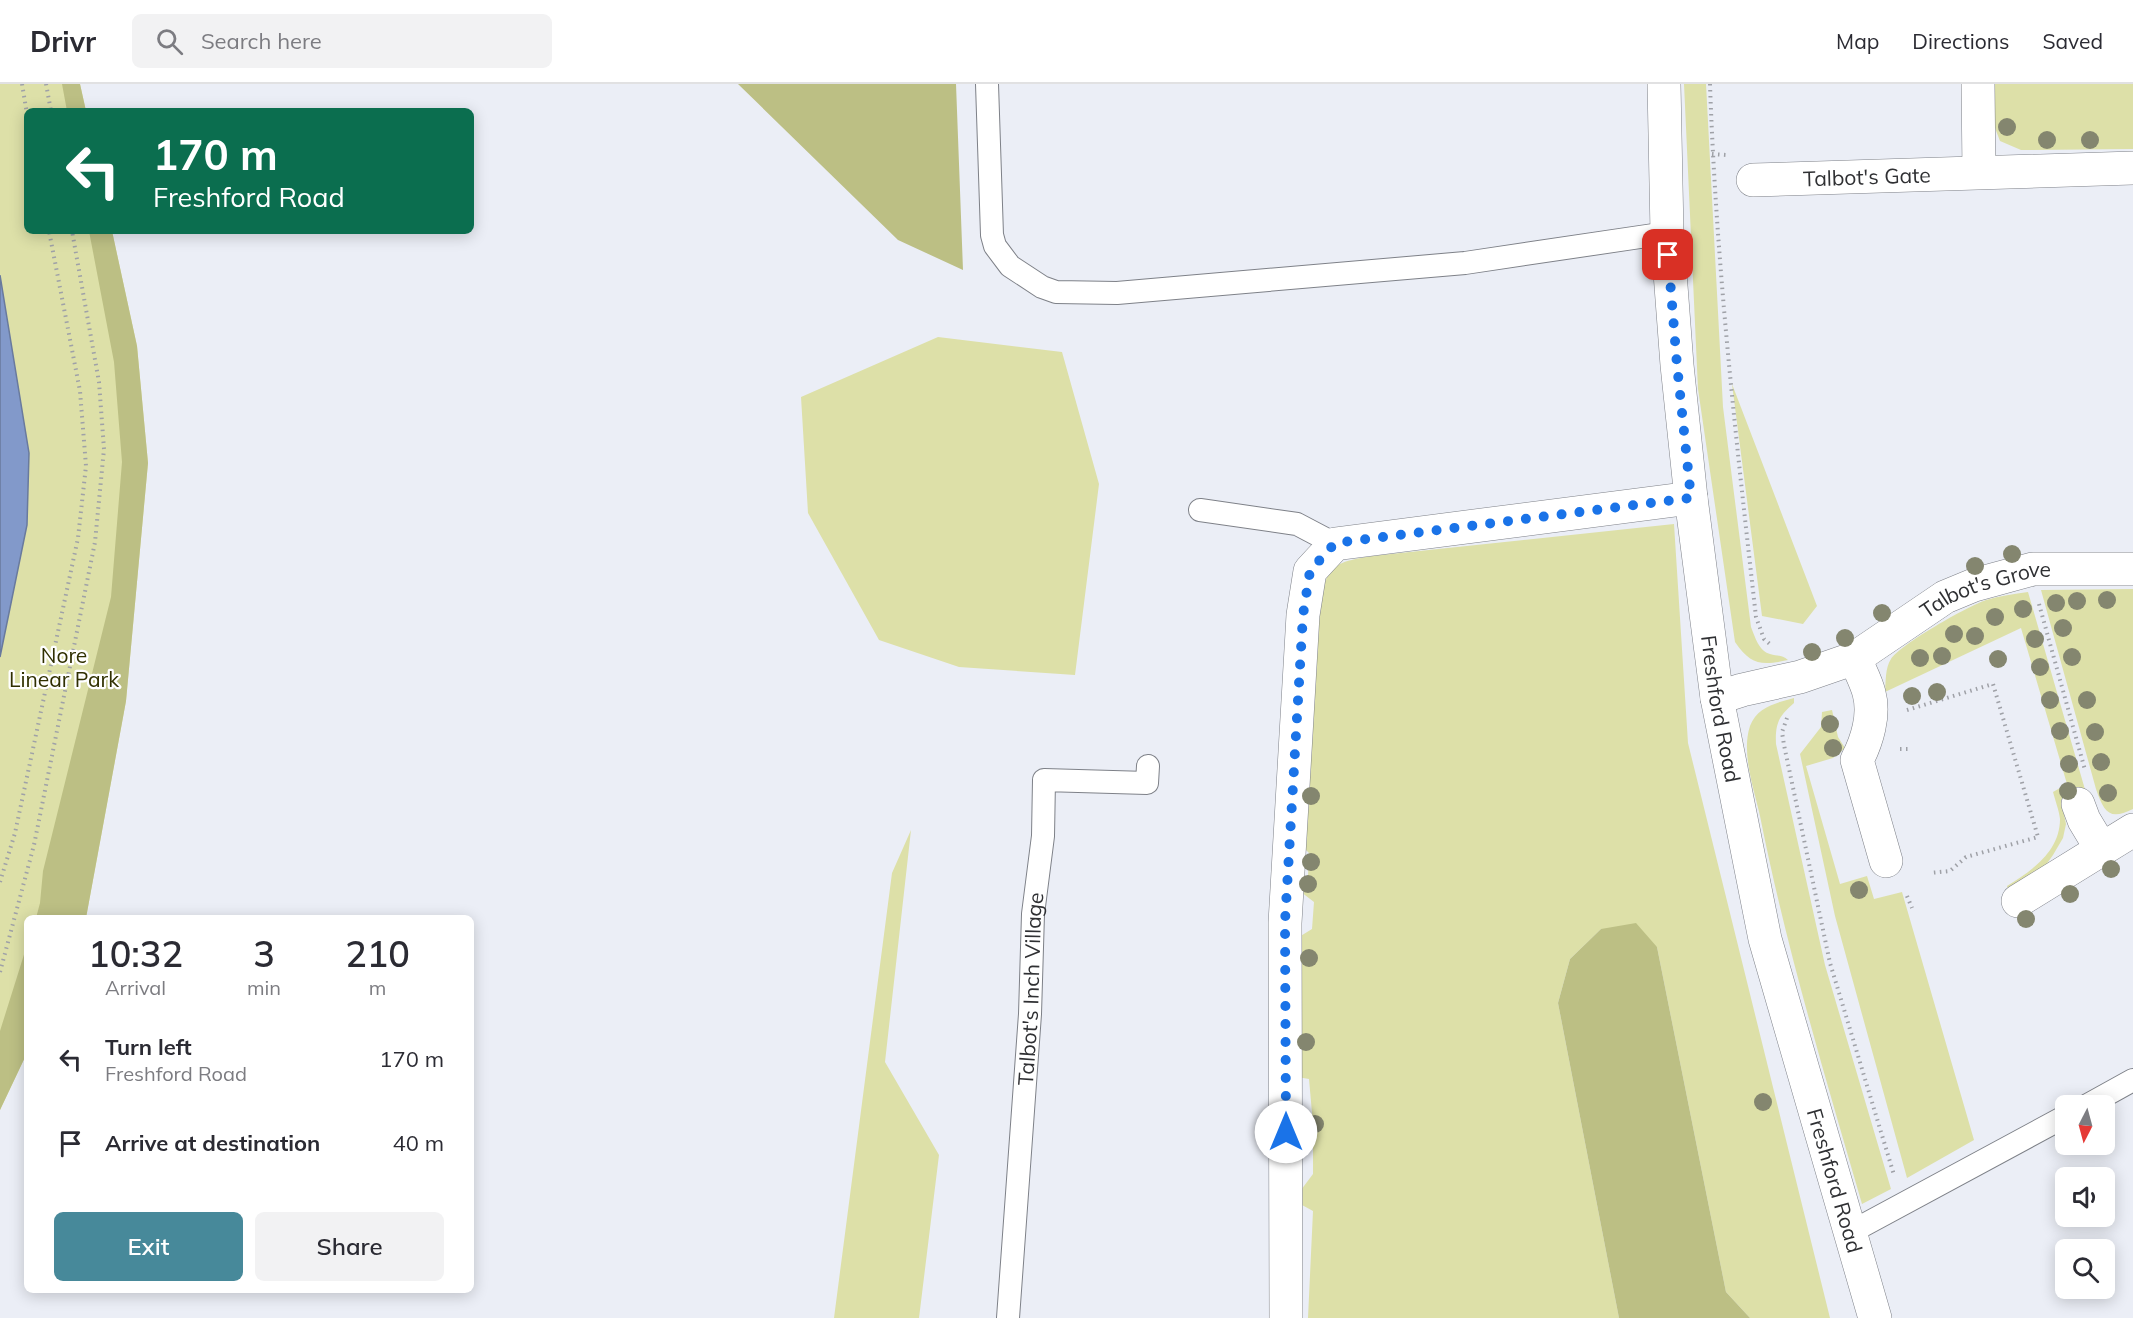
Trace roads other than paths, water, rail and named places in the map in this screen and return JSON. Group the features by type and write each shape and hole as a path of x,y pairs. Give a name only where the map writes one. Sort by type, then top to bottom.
{"street":[{"name":"Freshford Road","path":"1664,84 1667,233 1677,365 1691,498 1718,698 1765,939 1875,1318"},
{"path":"1978,84 1979,172"},
{"name":"Talbot's Gate","path":"1754,180 2133,168"},
{"path":"1286,1318 1285,922 1302,626 1310,571 1335,543 1691,498"},
{"name":"Talbot's Grove","path":"1718,698 1800,677 1855,658 1945,597 1974,585 2033,569 2133,569"},
{"path":"1855,658 1869,692 1871,706 1865,745 1857,760 1886,861"},
{"path":"2083,791 2084,820 2102,850"},
{"path":"2018,901 2133,830"}],"lane":[{"path":"987,84 992,235 995,246 1010,266 1042,287 1056,292 1117,292 1466,263 1667,233"},
{"path":"1200,510 1297,524 1335,543"},
{"name":"Talbot's Inch Village","path":"1008,1318 1030,1014 1033,914 1043,836 1044,780 1147,783 1148,766"},
{"path":"2105,1095 2133,1080"},
{"path":"1851,1232 2055,1122"}],"water":[{"path":"0,275 29,453 27,525 0,657"}],"park label":[{"name":"Nore Linear Park","path":"64,667"}]}
